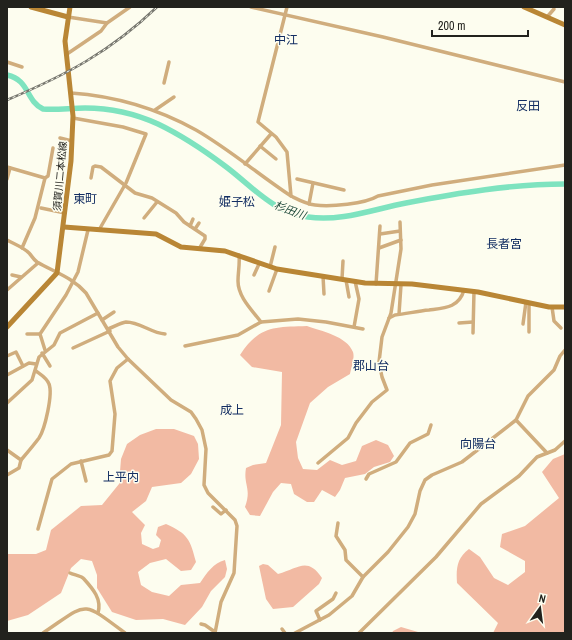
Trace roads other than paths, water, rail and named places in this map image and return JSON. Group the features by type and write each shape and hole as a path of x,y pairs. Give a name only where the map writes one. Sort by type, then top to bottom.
{"street":[{"path":"31,7 68,17 108,23"},
{"name":"須賀川二本松線","path":"57,273 66,213 72,141 73,117 65,35 70,7"},
{"path":"67,54 100,31 108,23 130,7"},
{"path":"251,7 565,82"},
{"path":"287,7 258,122 287,152 291,196"},
{"path":"524,7 533,9 565,25"},
{"path":"547,17 554,9"},
{"path":"7,62 22,67"},
{"path":"164,83 169,62"},
{"path":"71,94 110,99 155,110 197,131 291,196 309,204 321,206 340,205 373,199 378,196 432,185 565,165"},
{"path":"155,110 174,97"},
{"path":"73,117 123,127 146,134 125,186 99,230"},
{"path":"245,164 271,134"},
{"path":"60,138 72,141"},
{"path":"260,146 276,159"},
{"path":"22,248 35,218 45,178 48,176 52,148"},
{"path":"91,178 93,167 98,166 106,170 135,193 152,198 176,213 190,226 206,237 199,249"},
{"path":"7,178 9,167 45,178"},
{"path":"297,179 344,190"},
{"path":"309,204 313,183"},
{"path":"144,218 157,202"},
{"path":"41,208 66,213"},
{"path":"190,226 193,219"},
{"path":"399,314 398,285 401,249 400,222"},
{"path":"195,229 199,223"},
{"path":"376,284 380,226"},
{"path":"64,227 153,234 181,247 225,251 239,255 259,264 278,269 344,280 376,284 474,291 528,303 552,307 565,307"},
{"path":"149,229 153,234"},
{"path":"50,366 44,352 40,334 74,281 80,265 88,230"},
{"path":"380,234 400,231"},
{"path":"7,240 22,248 38,263 74,281 86,293 118,347 128,359 171,400 191,412 202,430 206,449 204,485 208,493 235,520 237,526 234,573 221,602 215,633 205,625 200,624"},
{"path":"379,248 401,240"},
{"path":"270,267 275,248"},
{"path":"239,255 240,266 238,283 251,311 261,322"},
{"path":"343,261 344,280 349,296"},
{"path":"7,290 38,263"},
{"path":"254,275 259,264"},
{"path":"269,291 278,269"},
{"path":"7,327 57,273"},
{"path":"12,275 21,277"},
{"path":"322,276 324,294"},
{"path":"354,326 359,299 355,281"},
{"path":"318,463 348,438 356,423 372,402 386,392 379,362 382,337 398,285"},
{"path":"389,318 399,314 445,309 456,302 464,290"},
{"path":"473,332 474,291"},
{"path":"523,324 528,303"},
{"path":"528,303 529,332"},
{"path":"552,307 554,321 561,328"},
{"path":"102,320 114,312"},
{"path":"7,403 29,383 36,371 36,364 44,352 54,345 59,335 64,330 98,313"},
{"path":"185,346 238,335 261,322 298,319 354,326 362,329"},
{"path":"73,348 125,322 144,326 152,332 165,334"},
{"path":"459,323 473,322"},
{"path":"27,334 40,334"},
{"path":"295,633 303,631 320,620 352,596 363,577 388,552 408,527 415,514 424,480 462,462 516,420 528,396 554,370 560,356 565,350"},
{"path":"7,356 16,352 23,366"},
{"path":"38,529 52,480 65,467 81,461 109,455 112,451 115,414 110,380 117,368 128,359"},
{"path":"7,375 29,363 36,364"},
{"path":"7,475 19,468 21,460 39,438 49,406 49,383 36,371"},
{"path":"516,420 547,453"},
{"path":"366,479 369,474 396,462 410,443 428,434 431,425"},
{"path":"359,633 436,557 481,504 519,476 537,457 555,450 565,441"},
{"path":"7,450 21,460"},
{"path":"81,461 86,481"},
{"path":"213,508 220,514 226,510"},
{"path":"338,523 336,536 345,550 346,560 363,577"},
{"path":"70,573 84,579 96,593 100,605 98,612"},
{"path":"320,620 316,611 333,599 336,593"},
{"path":"43,633 77,610 87,608 98,612 125,633"},
{"path":"282,629 285,633"}],"waterway":[{"name":"杉田川","path":"7,75 20,81 33,101 43,109 85,108 113,110 150,120 167,128 209,155 273,204 284,210 308,217 333,218 406,203 485,190 545,184 565,184"}],"railway":[{"path":"7,100 49,81 104,50 122,37 157,7"}],"district":[{"name":"中江","path":"286,40"},
{"name":"反田","path":"528,106"},
{"name":"東町","path":"85,199"},
{"name":"姫子松","path":"237,202"},
{"name":"長者宮","path":"504,244"},
{"name":"郡山台","path":"371,366"},
{"name":"成上","path":"232,410"},
{"name":"向陽台","path":"478,444"},
{"name":"上平内","path":"121,477"}]}
